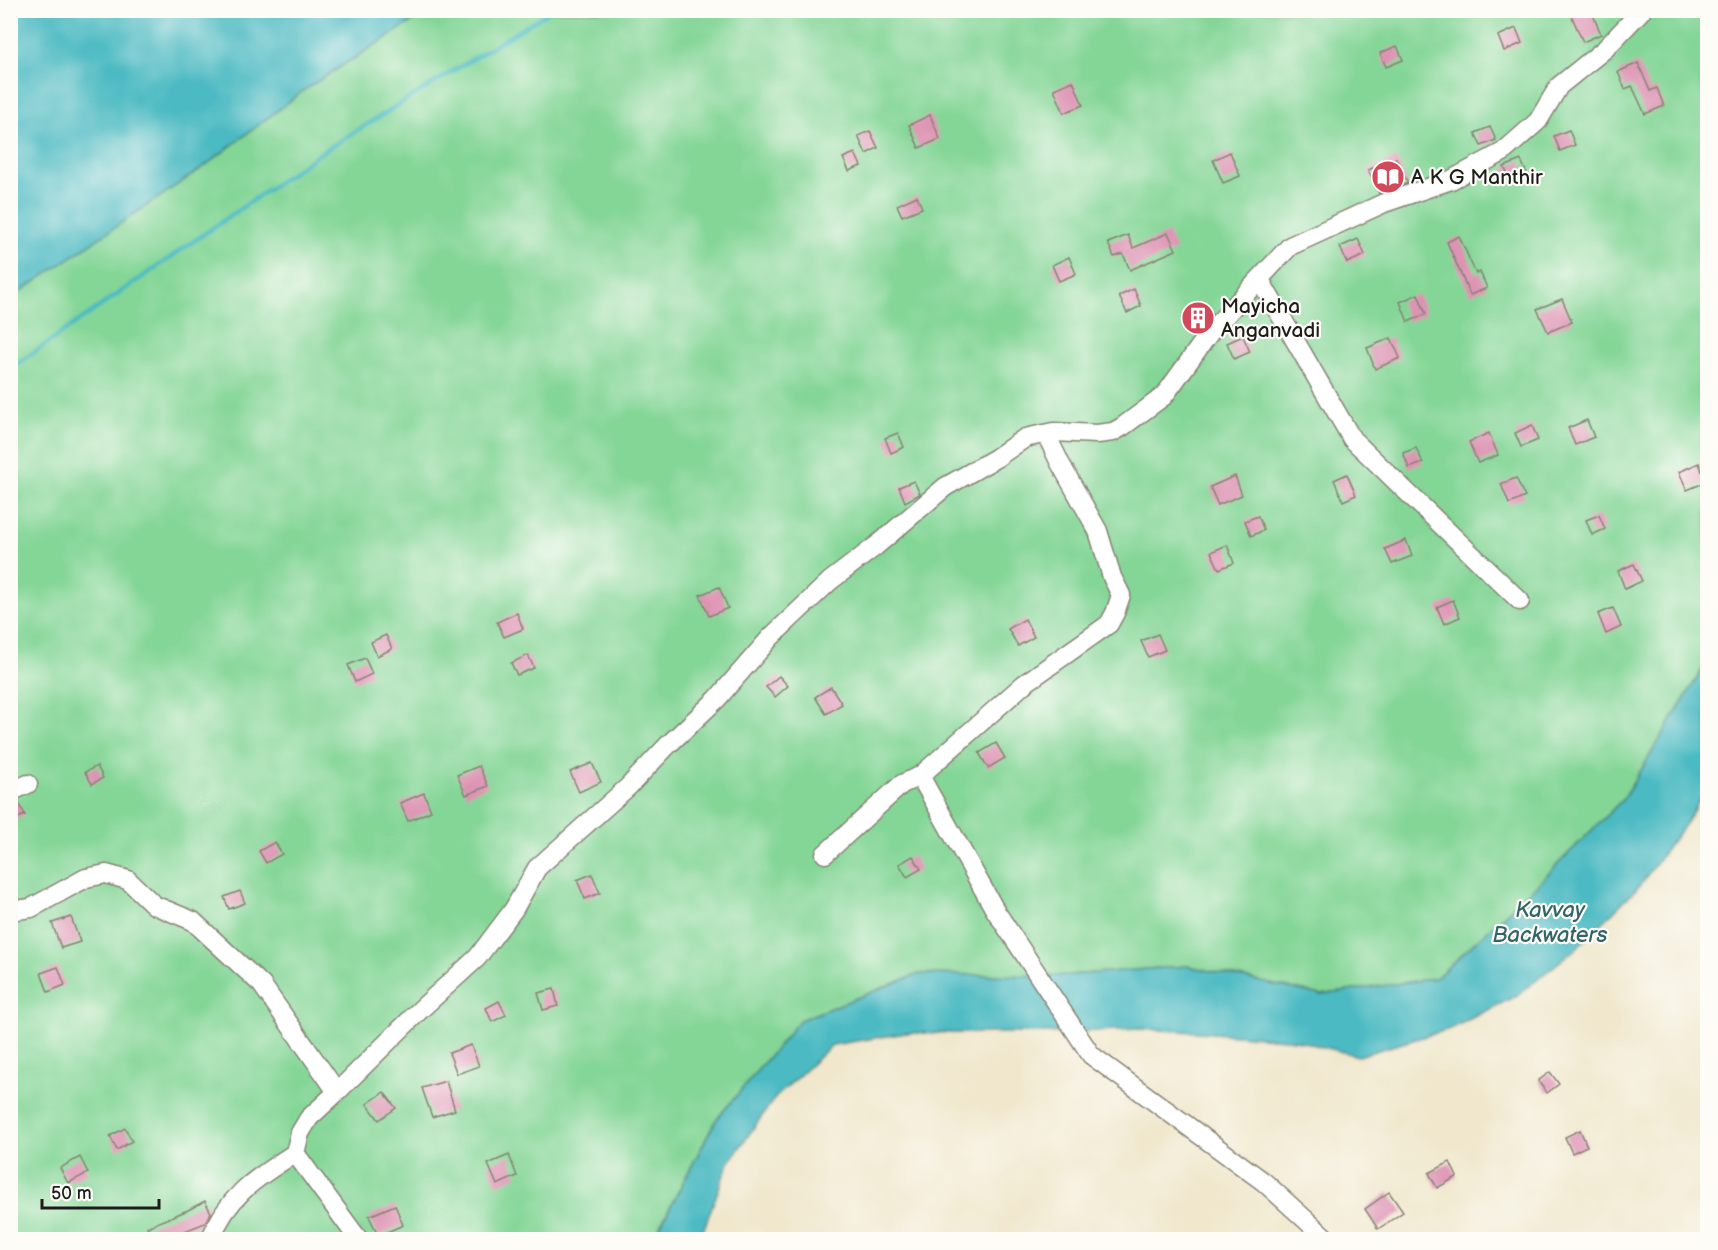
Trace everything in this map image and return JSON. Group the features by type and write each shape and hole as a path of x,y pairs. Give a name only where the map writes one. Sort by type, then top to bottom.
{"street":[{"path":"210,1239 225,1210 252,1181 295,1153 303,1126 309,1118 477,958 514,909 537,868 628,788 668,745 717,699 771,637 822,589 945,487 996,458 1025,438 1053,432 1097,434 1113,432 1122,427 1164,396 1211,331 1290,246 1384,203 1451,180 1503,152 1538,121 1559,86 1605,49 1642,10"},
{"path":"1260,280 1352,439 1520,601"},
{"path":"825,854 902,784 920,776 1024,684 1109,624 1115,614 1121,595 1112,577 1098,531 1046,434"},
{"path":"920,776 995,910 1091,1055 1264,1182 1328,1239"},
{"path":"10,792 28,784"},
{"path":"10,911 32,908 86,878 106,873 128,880 154,904 193,921 262,985 338,1092"},
{"path":"295,1153 359,1239"}],"green space":[{"path":"423,11 1707,11 1707,662 1624,798 1537,885 1436,978 1321,995 1187,966 1055,976 918,974 800,1020 716,1120 653,1239 11,1240 11,298 202,168 307,88 416,19"}],"water":[{"path":"11,10 423,11 416,19 307,88 202,168 11,298"},
{"name":"Kavvay Backwaters","path":"1707,662 1707,788 1687,821 1640,885 1577,948 1516,996 1450,1029 1358,1056 1296,1040 1141,1029 1048,1033 906,1033 832,1045 774,1099 728,1164 700,1239 653,1240 716,1120 800,1020 918,974 1055,976 1187,966 1321,995 1436,978 1537,885 1624,798"}],"building":[{"path":"1569,10 1591,10 1601,34 1583,42"},
{"path":"1516,28 1522,43 1504,51 1498,36"},
{"path":"1397,46 1403,60 1386,67 1380,53"},
{"path":"1638,63 1650,91 1657,88 1664,106 1645,114 1632,86 1625,89 1618,72"},
{"path":"1073,81 1083,105 1064,113 1054,89"},
{"path":"930,115 940,139 919,148 909,125"},
{"path":"1490,127 1496,140 1481,146 1475,133"},
{"path":"1569,130 1575,145 1560,151 1554,136"},
{"path":"870,131 878,148 866,154 858,136"},
{"path":"1230,152 1240,176 1223,183 1213,160"},
{"path":"855,153 861,166 849,171 843,158"},
{"name":"A K G Manthir","path":"1396,158 1408,183 1379,193 1368,170"},
{"path":"1521,160 1527,174 1511,181 1504,167"},
{"path":"917,196 922,208 902,216 897,205"},
{"path":"1168,233 1176,250 1130,270 1123,254 1114,257 1108,243 1128,235 1133,248"},
{"path":"1459,236 1476,274 1480,272 1487,288 1470,295 1447,242"},
{"path":"1358,239 1365,255 1347,263 1340,247"},
{"path":"1069,257 1076,274 1059,281 1052,265"},
{"path":"1134,289 1141,306 1127,313 1119,296"},
{"path":"1418,294 1426,314 1408,322 1400,302"},
{"path":"1562,299 1572,322 1548,332 1537,309"},
{"name":"Mayicha Anganvadi","path":"1199,302 1212,313 1196,332 1183,321"},
{"path":"1243,336 1250,352 1234,359 1227,343"},
{"path":"1391,338 1400,358 1375,369 1367,348"},
{"path":"1587,420 1594,437 1575,445 1568,428"},
{"path":"1532,425 1538,440 1521,447 1515,433"},
{"path":"898,433 904,447 891,453 885,438"},
{"path":"1489,433 1498,455 1478,463 1469,442"},
{"path":"1416,448 1423,463 1409,468 1403,453"},
{"path":"1699,463 1706,482 1687,490 1679,472"},
{"path":"1347,474 1356,495 1343,501 1334,480"},
{"path":"1235,476 1242,495 1218,505 1210,487"},
{"path":"1516,478 1525,497 1509,504 1501,484"},
{"path":"914,481 920,494 905,502 899,487"},
{"path":"1599,515 1605,529 1592,535 1586,520"},
{"path":"1258,516 1264,530 1251,536 1245,521"},
{"path":"1406,540 1412,556 1392,564 1385,549"},
{"path":"1227,545 1234,563 1219,569 1211,552"},
{"path":"1634,564 1642,581 1625,589 1618,571"},
{"path":"719,587 728,608 709,616 700,595"},
{"path":"1453,600 1460,617 1444,624 1437,607"},
{"path":"1613,608 1621,627 1606,634 1598,614"},
{"path":"517,613 523,629 504,637 497,622"},
{"path":"1025,619 1034,637 1018,646 1008,629"},
{"path":"1158,634 1165,650 1148,657 1141,641"},
{"path":"386,635 392,649 377,656 371,642"},
{"path":"528,655 534,668 517,675 511,663"},
{"path":"365,658 372,674 355,682 348,665"},
{"path":"779,676 788,686 775,697 766,687"},
{"path":"831,687 842,704 826,714 815,697"},
{"path":"996,743 1005,758 988,768 979,753"},
{"path":"592,763 601,782 579,792 570,772"},
{"path":"97,766 103,778 92,784 85,772"},
{"path":"479,766 488,786 466,795 457,775"},
{"path":"424,793 431,811 408,821 400,803"},
{"path":"18,801 25,815 10,821 10,803"},
{"path":"275,842 282,854 266,863 259,851"},
{"path":"913,856 921,869 907,877 899,864"},
{"path":"592,874 600,893 585,899 577,880"},
{"path":"240,891 245,903 229,909 224,897"},
{"path":"71,917 80,942 61,948 52,923"},
{"path":"58,967 65,985 48,992 41,973"},
{"path":"554,989 558,1006 543,1010 538,993"},
{"path":"499,1001 506,1015 492,1022 486,1008"},
{"path":"471,1045 479,1066 457,1074 449,1053"},
{"path":"1550,1072 1559,1084 1547,1093 1538,1081"},
{"path":"446,1081 455,1110 432,1117 422,1088"},
{"path":"384,1092 396,1108 379,1120 367,1104"},
{"path":"125,1128 132,1141 117,1150 110,1136"},
{"path":"1580,1130 1587,1146 1572,1153 1565,1137"},
{"path":"509,1155 517,1176 497,1185 488,1164"},
{"path":"80,1157 88,1173 68,1183 60,1168"},
{"path":"1450,1162 1457,1177 1437,1188 1429,1173"},
{"path":"1389,1192 1403,1212 1378,1229 1365,1209"},
{"path":"205,1201 211,1213 205,1223 165,1239 153,1239 147,1227"},
{"path":"395,1205 403,1225 378,1236 369,1216"}],"waterway":[{"path":"10,369 319,154 552,10"}],"place":[{"name":"A K G Manthir","path":"1388,177"},
{"name":"Mayicha Anganvadi","path":"1198,318"}]}
